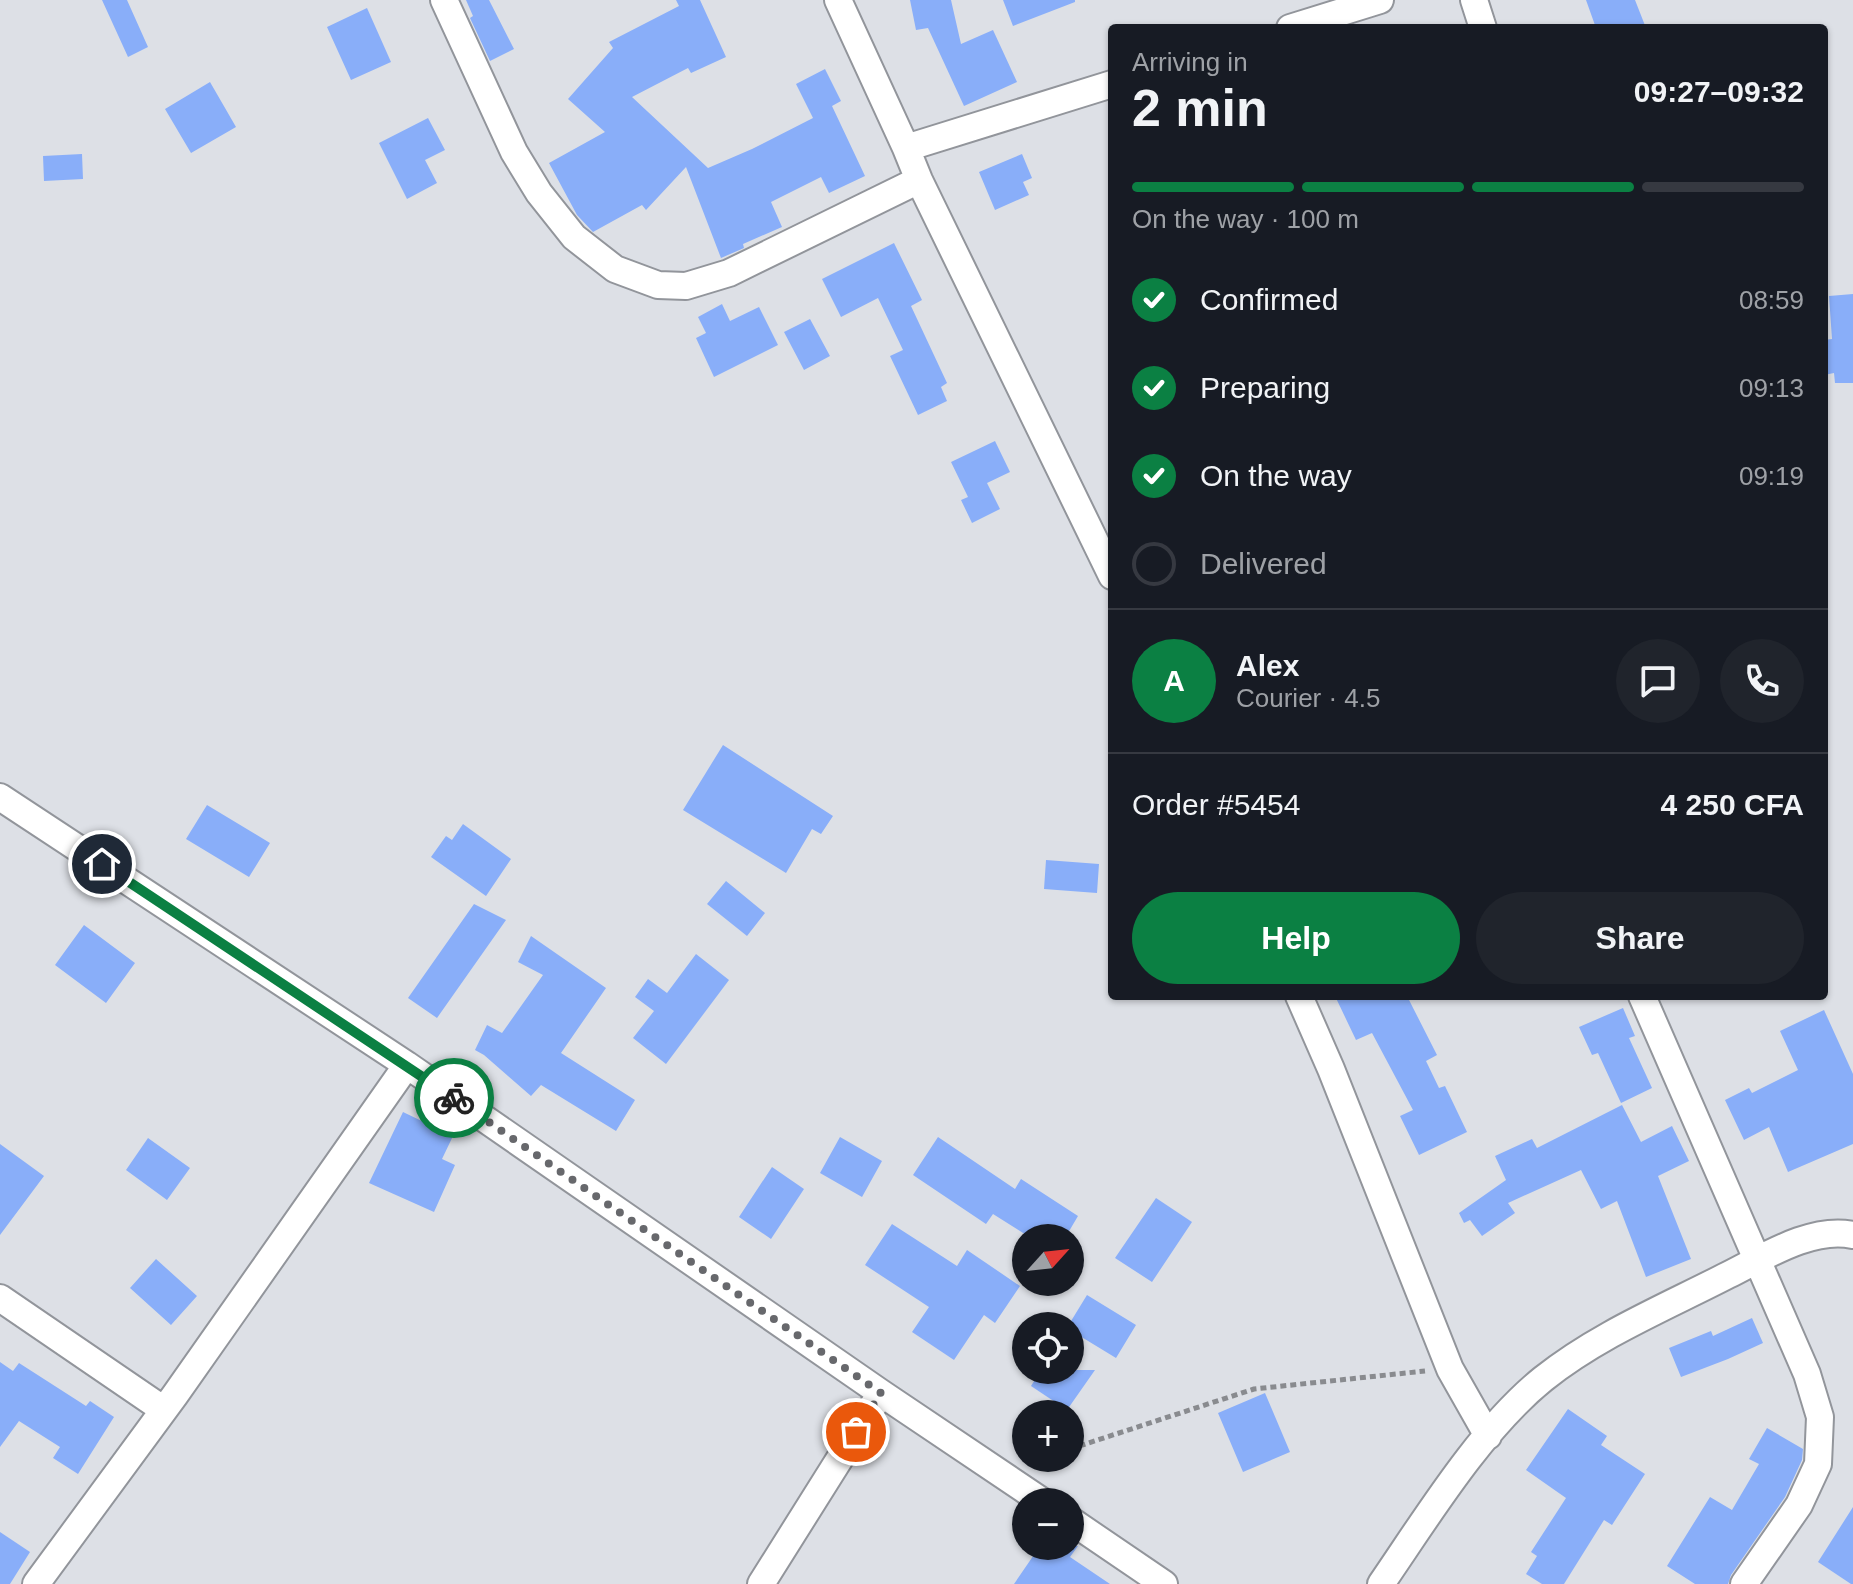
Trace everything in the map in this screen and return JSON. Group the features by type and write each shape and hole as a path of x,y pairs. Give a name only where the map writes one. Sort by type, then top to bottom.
{"street":[{"path":"444,0 514,152 539,193 574,237 615,269 658,285 686,286 729,273 919,180"},
{"path":"838,0 919,180 1104,539"},
{"path":"1303,24 1380,0"},
{"path":"1474,0 1482,24"},
{"path":"906,148 1108,85"},
{"path":"0,797 407,1065 1022,1488"},
{"path":"1301,1000 1450,1369 1488,1436"},
{"path":"1644,1000 1807,1374 1820,1417 1818,1464 1799,1505 1744,1584"},
{"path":"36,1584 164,1410 407,1065"},
{"path":"1381,1584 1467,1461 1541,1381 1586,1348 1756,1261 1806,1238 1839,1232 1853,1235"},
{"path":"0,1298 164,1410"},
{"path":"761,1584 881,1393"},
{"path":"1084,1530 1164,1584"}],"path":[{"path":"1084,1444 1254,1389 1450,1369"}],"building":[{"path":"102,0 127,0 148,47 128,57"},
{"path":"466,0 489,0 514,49 490,61 470,18 473,16"},
{"path":"676,0 700,0 726,57 691,73 688,68 632,97 708,168 813,118 796,84 825,69 841,101 832,106 865,176 829,193 821,177 771,202 782,227 743,244 744,248 721,258 686,167 646,210 642,205 593,232 577,215 549,163 605,132 568,99 613,48 609,42 679,6"},
{"path":"910,0 951,0 961,44 993,30 1017,82 964,106 928,28 916,30"},
{"path":"1003,0 1075,0 1075,2 1013,26"},
{"path":"1586,0 1635,0 1644,24 1595,24"},
{"path":"367,8 391,62 351,80 327,27"},
{"path":"210,82 236,127 191,153 165,109"},
{"path":"428,118 445,150 425,160 437,183 407,199 379,143"},
{"path":"82,154 83,179 44,181 43,156"},
{"path":"1022,154 1032,178 1023,182 1029,195 995,210 979,172"},
{"path":"894,243 922,300 911,306 947,383 941,387 947,401 918,415 890,356 903,350 878,298 841,317 822,279"},
{"path":"1853,294 1853,383 1835,383 1834,373 1828,374 1828,340 1832,339 1829,296"},
{"path":"722,304 730,321 759,307 778,345 714,377 696,338 706,333 698,317"},
{"path":"810,319 830,356 804,370 784,332"},
{"path":"995,441 1010,472 987,483 1000,509 972,523 961,500 968,497 951,462"},
{"path":"723,745 833,816 821,834 812,829 786,873 683,810"},
{"path":"207,805 270,843 249,877 186,839"},
{"path":"463,824 511,859 486,896 431,857 446,836 452,840"},
{"path":"1046,860 1099,864 1097,893 1044,889"},
{"path":"726,881 765,913 747,936 707,904"},
{"path":"474,904 506,920 437,1018 408,998"},
{"path":"84,925 135,963 106,1003 55,965"},
{"path":"531,936 606,988 561,1053 635,1100 616,1131 541,1085 531,1096 475,1050 487,1025 502,1033 543,975 518,962"},
{"path":"696,954 729,980 666,1064 633,1038 654,1011 635,997 648,979 667,993"},
{"path":"1337,1000 1409,1000 1437,1055 1426,1061 1439,1088 1445,1086 1467,1132 1419,1155 1400,1116 1413,1110 1372,1033 1356,1040"},
{"path":"1623,1008 1635,1036 1629,1038 1652,1088 1621,1103 1598,1053 1592,1055 1579,1027"},
{"path":"1824,1010 1853,1074 1853,1144 1788,1172 1769,1127 1744,1140 1725,1100 1749,1088 1752,1093 1798,1070 1780,1031"},
{"path":"1622,1105 1641,1142 1672,1126 1689,1161 1658,1176 1691,1259 1646,1277 1617,1201 1601,1209 1581,1170 1508,1203 1515,1213 1482,1236 1470,1220 1464,1223 1459,1213 1506,1180 1495,1156 1532,1139 1537,1148"},
{"path":"403,1112 453,1136 442,1159 455,1165 434,1212 369,1183"},
{"path":"840,1137 882,1161 862,1197 820,1173"},
{"path":"938,1137 1015,1189 1021,1179 1078,1216 1073,1224 1012,1226 993,1214 986,1224 913,1175"},
{"path":"148,1138 190,1168 167,1200 126,1170"},
{"path":"0,1144 44,1176 0,1235"},
{"path":"772,1167 804,1189 771,1239 739,1217"},
{"path":"1156,1198 1192,1222 1152,1282 1115,1258"},
{"path":"892,1224 957,1266 967,1250 1012,1281 1013,1296 995,1323 984,1315 954,1360 912,1332 929,1307 865,1265"},
{"path":"156,1259 197,1296 171,1325 130,1288"},
{"path":"1087,1295 1136,1325 1116,1358 1084,1339 1084,1312 1077,1312"},
{"path":"1752,1318 1763,1343 1681,1377 1669,1348 1711,1331 1713,1336"},
{"path":"0,1362 13,1371 19,1363 86,1406 90,1401 114,1417 78,1474 53,1458 60,1447 19,1421 0,1447"},
{"path":"1084,1370 1095,1370 1074,1400 1052,1400 1031,1386 1084,1384"},
{"path":"1265,1393 1290,1452 1243,1472 1218,1413"},
{"path":"1568,1409 1607,1436 1601,1445 1645,1474 1612,1525 1604,1520 1564,1584 1542,1584 1526,1574 1537,1556 1531,1552 1566,1498 1526,1470"},
{"path":"1767,1428 1803,1449 1802,1460 1785,1497 1731,1575 1728,1584 1695,1584 1667,1566 1710,1497 1732,1510 1759,1464 1749,1459"},
{"path":"1853,1507 1853,1584 1851,1584 1818,1562"},
{"path":"0,1532 30,1552 10,1584 0,1584"},
{"path":"1030,1560 1074,1560 1110,1584 1014,1584"}],"way so far":[{"path":"454,1098 881,1393 856,1432"}],"route":[{"path":"102,864 454,1098"}]}
